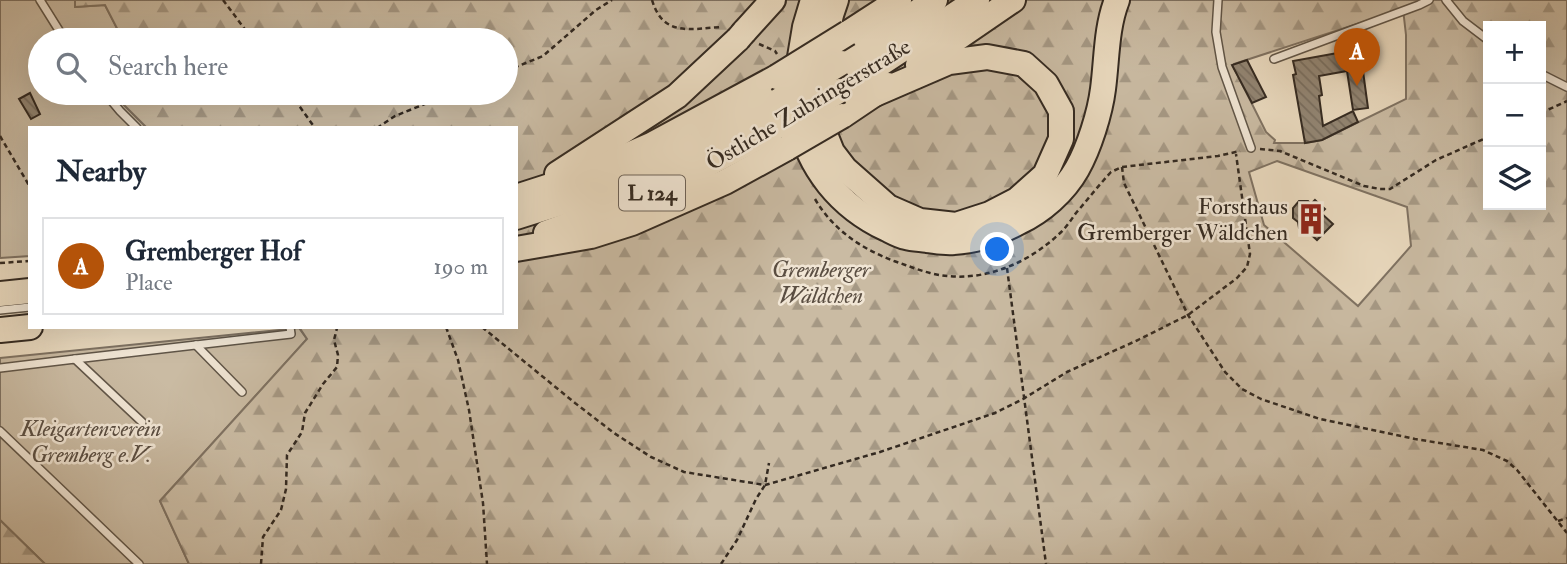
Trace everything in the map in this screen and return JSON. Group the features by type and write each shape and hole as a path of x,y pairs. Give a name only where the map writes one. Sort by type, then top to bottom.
{"highway":[{"path":"522,195 677,96 741,35 773,0"},
{"path":"813,0 800,51 795,104 800,130 817,168 828,185 870,221 905,237 953,243 997,234 1032,216 1056,196 1077,170 1095,126 1103,90 1107,45 1117,0"},
{"path":"518,246 591,236 632,223 725,182 784,137 840,104 876,94 948,62 987,57 1024,64 1046,84 1061,111 1061,139 1045,175 1017,200 990,214 956,225 920,221 888,207 845,169 832,152 820,122 820,77 824,43 836,0"},
{"path":"522,195 578,177 778,89 848,33 899,0"},
{"name":"Östliche Zubringerstraße","path":"518,216 586,195 661,164 778,89 841,63 936,0"},
{"name":"Östliche Zubringerstraße","path":"840,104 977,0"},
{"path":"876,94 1013,0"},
{"path":"0,294 28,291"},
{"path":"0,330 28,327"}],"lane":[{"path":"40,0 58,28"},
{"path":"1218,0 1216,32 1222,67 1251,148"},
{"path":"1274,59 1429,0"},
{"path":"1446,0 1463,21 1483,36"},
{"path":"1546,76 1567,87"},
{"path":"115,105 135,126"},
{"path":"0,310 28,307"},
{"path":"0,368 290,334 290,329"},
{"path":"196,345 242,392"},
{"path":"75,359 142,422"},
{"path":"0,431 139,564"}],"path":[{"path":"223,0 244,28"},
{"path":"518,66 543,56 596,10 612,0"},
{"path":"1546,111 1567,101"},
{"path":"299,105 314,126"},
{"path":"380,126 395,116 422,105"},
{"path":"0,136 28,184"},
{"path":"1046,564 1006,268 1033,254 1060,233 1111,172 1122,167 1236,153 1251,148 1280,151 1380,190 1390,189 1436,160 1483,139"},
{"path":"484,329 614,433 651,457 684,472 765,485 921,439 995,413 1067,372 1188,315 1237,278 1247,267 1250,254 1236,153"},
{"path":"1122,167 1124,183 1188,315 1225,372 1242,389 1261,399 1320,419 1483,450 1507,461 1517,470 1567,533"},
{"path":"0,263 28,261"},
{"path":"261,564 263,537 281,510 286,489 287,455 302,432 305,413 337,367 338,355 334,340 337,329"},
{"path":"447,329 458,360 469,410 483,503 487,564"},
{"path":"721,564 737,540 765,485 769,463"},
{"path":"1558,521 1567,519"}],"green space":[{"path":"0,0 75,0 76,7 105,5 117,28 28,28 28,105 124,105 145,126 28,126 28,256 0,258"},
{"name":"Gremberger Wäldchen","path":"75,0 1567,0 1567,564 189,564 160,501 307,339 300,329 518,329 518,126 145,126 124,105 518,105 518,28 117,28 105,5 75,7","holes":["1403,9 1406,35 1406,99 1322,140 1274,143 1275,140 1266,132 1234,64","1277,161 1407,207 1411,246 1358,306 1264,225 1249,172"]},
{"name":"Kleigartenverein Gremberg e.V.","path":"289,329 300,329 307,339 160,501 189,564 45,564 0,520 0,358"},
{"path":"0,520 45,564 1,564"}],"building":[{"path":"1360,49 1368,108 1353,110 1347,71 1319,76 1323,126 1353,111 1358,122 1322,140 1305,143 1293,61"},
{"path":"1247,60 1266,97 1252,103 1232,65"},
{"path":"28,94 28,105 36,105 40,114 31,119 19,99"},
{"name":"Forsthaus Gremberger Wäldchen","path":"1315,200 1325,209 1321,213 1333,224 1317,240 1306,230 1299,228 1298,222 1293,218 1293,208 1299,201 1308,201 1311,204"}],"place":[{"name":"Gremberger Hof","path":"1357,86"},
{"name":"Forsthaus Gremberger Wäldchen","path":"1311,219"}]}
